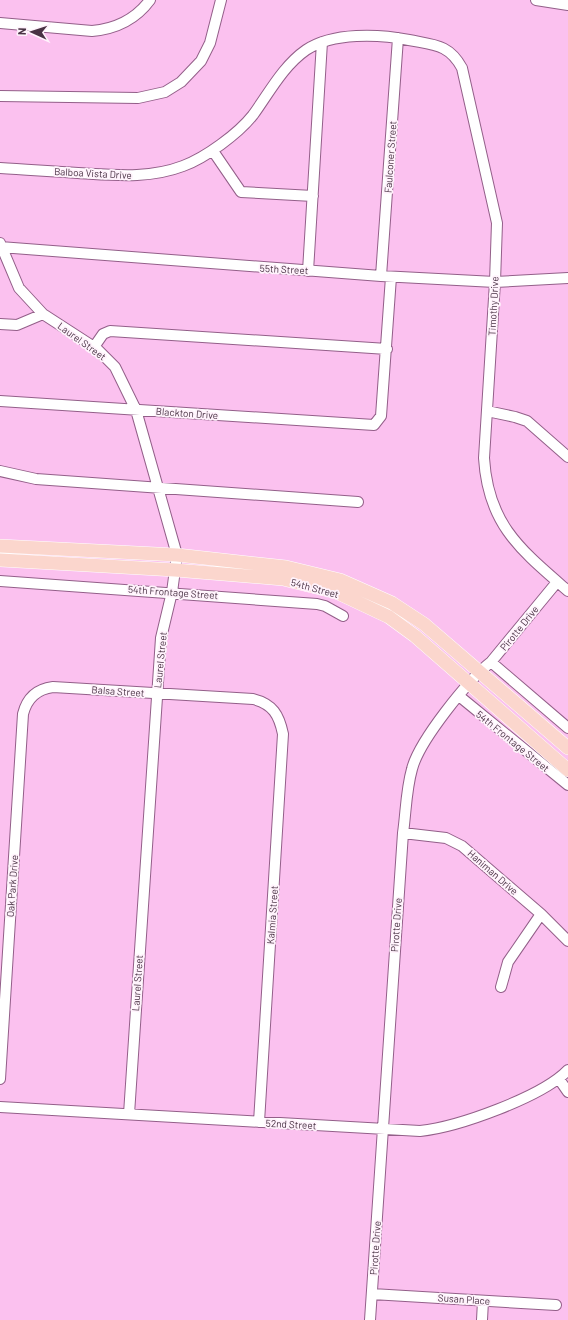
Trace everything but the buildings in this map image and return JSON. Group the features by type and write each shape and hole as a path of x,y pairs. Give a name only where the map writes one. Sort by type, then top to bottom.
{"main road":[{"name":"54th Street","path":"0,546 177,555 286,567 340,580 392,603 424,624 568,748"},
{"name":"54th Street","path":"0,560 175,570 283,579 336,592 389,617 415,636 469,685 568,770"}],"street":[{"path":"0,22 92,31 101,30 127,21 142,9 150,0"},
{"path":"0,96 138,98 165,92 181,82 201,61 210,43 221,0"},
{"path":"536,0 568,5"},
{"name":"Balboa Vista Drive","path":"0,168 129,176 160,172 183,166 213,151 251,116 289,65 306,50 322,42 362,35 398,38"},
{"name":"Faulconer Street","path":"374,426 381,416 387,349 386,276 398,38"},
{"name":"Timothy Drive","path":"398,38 443,47 455,56 462,68 497,223 495,282 484,458 486,482 493,506 514,543 568,591"},
{"path":"308,270 322,42"},
{"path":"213,151 240,192 313,196"},
{"name":"55th Street","path":"0,246 386,276 495,282 568,278"},
{"name":"Laurel Street","path":"0,246 19,288 43,314 94,347 115,367 136,410 177,555 172,592 160,638 129,1114"},
{"path":"0,324 17,325 43,314"},
{"path":"94,347 103,334 110,331 387,349"},
{"name":"Blackton Drive","path":"0,401 374,426"},
{"path":"487,411 515,416 527,421 568,457"},
{"path":"0,472 36,478 358,502"},
{"name":"54th Frontage Street","path":"0,581 172,592 316,604 325,606 343,616"},
{"name":"Pirotte Drive","path":"370,1320 403,833 412,768 424,741 459,696 480,671 492,662 557,582"},
{"path":"492,662 568,728"},
{"name":"Balsa Street","path":"32,696 42,689 53,687 253,699 264,703 274,710"},
{"name":"Oak Park Drive","path":"0,1079 23,714 32,696"},
{"name":"54th Frontage Street","path":"459,696 568,785"},
{"name":"Kalmia Street","path":"259,1122 283,734 280,720 274,710"},
{"name":"Haniman Drive","path":"403,833 446,838 462,846 541,914 568,941"},
{"path":"501,987 508,962 541,914"},
{"name":"52nd Street","path":"0,1107 420,1131 433,1130 534,1095 559,1079 568,1070"},
{"path":"559,1079 568,1092"},
{"name":"Susan Place","path":"372,1294 483,1300 556,1306"},
{"path":"482,1320 483,1300"}]}
